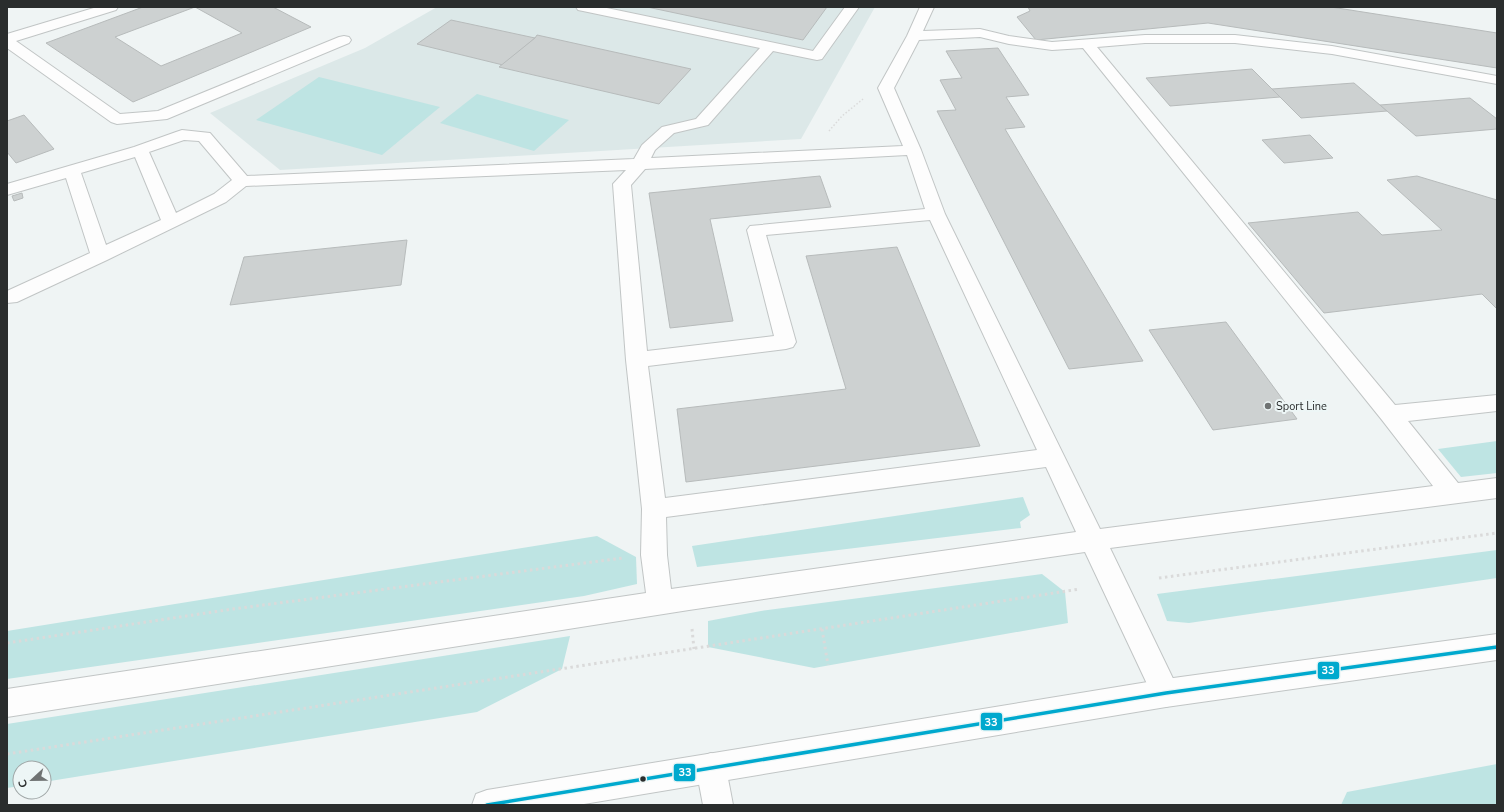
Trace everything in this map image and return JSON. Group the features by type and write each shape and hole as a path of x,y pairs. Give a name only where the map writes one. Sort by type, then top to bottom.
{"main road":[{"path":"7,40 111,7"},
{"path":"583,7 817,56 852,7"},
{"path":"927,7 914,36 886,88 913,150 936,214 1051,457 1166,693"},
{"path":"914,36 980,33 1009,40 1052,46 1144,39 1235,39 1332,50 1497,80"},
{"path":"7,40 117,119 161,116 344,40"},
{"path":"1086,43 1390,414 1452,493"},
{"path":"660,602 654,555 654,509 637,360 622,184 640,164 648,148 668,130 702,122 770,46"},
{"path":"7,190 140,150 182,135 204,136 242,181"},
{"path":"140,150 172,222"},
{"path":"8,296 100,256 172,222 220,198 242,181 640,164 913,150"},
{"path":"72,170 100,256"},
{"path":"637,360 786,342 756,230 936,214"},
{"path":"1390,414 1497,403"},
{"path":"654,509 1051,457"},
{"path":"7,703 660,602 1092,540 1497,488"},
{"path":"487,805 1166,693 1497,647"},
{"path":"711,768 718,805"}],"path":[{"path":"825,136 842,116 864,98"},
{"path":"1159,578 1497,533"},
{"path":"7,643 233,610 654,555"},
{"path":"7,754 1080,589"},
{"path":"692,628 694,649"},
{"path":"822,629 828,665"}],"shaded area":[{"path":"437,7 875,7 801,139 280,170 210,113 365,48"},
{"path":"319,77 440,107 382,155 256,120"},
{"path":"477,94 569,120 534,151 440,123"},
{"path":"1497,441 1497,473 1461,477 1438,449"},
{"path":"1023,497 1030,515 1020,522 1021,528 697,567 692,546"},
{"path":"597,536 636,557 637,584 584,596 7,679 7,631"},
{"path":"1497,550 1497,578 1189,623 1167,621 1157,594"},
{"path":"1042,574 1065,592 1068,623 814,668 708,647 708,621 761,611"},
{"path":"570,636 562,669 477,712 52,781 52,760 12,760 12,787 7,788 7,724"},
{"path":"1497,764 1497,805 1341,805 1347,792"}],"building":[{"path":"143,7 195,7 273,7 311,27 133,102 46,43","holes":["195,7 242,33 161,66 115,37"]},
{"path":"647,7 827,7 803,40"},
{"path":"1028,7 1331,7 1497,33 1497,68 1208,23 1036,40 1017,17 1030,11"},
{"path":"451,20 535,38 503,65 417,44"},
{"path":"537,35 691,69 659,104 499,67"},
{"path":"998,48 1029,95 1006,97 1025,127 1005,129 1143,361 1069,369 937,111 956,110 940,80 962,78 946,51"},
{"path":"1252,69 1280,97 1170,106 1146,78"},
{"path":"1354,83 1387,111 1301,118 1272,89"},
{"path":"1470,98 1497,119 1497,129 1416,136 1380,105"},
{"path":"24,115 54,149 16,163 7,152 7,121"},
{"path":"1310,135 1333,158 1284,163 1262,140"},
{"path":"820,176 831,207 710,219 733,321 670,328 649,193"},
{"path":"1417,176 1497,200 1497,309 1482,294 1324,313 1248,223 1358,212 1382,235 1442,230 1387,180"},
{"path":"22,193 23,198 14,201 12,196"},
{"path":"407,240 401,285 230,305 244,257"},
{"path":"897,247 980,446 686,482 677,409 846,389 806,256"},
{"path":"1226,322 1297,419 1213,430 1149,330"}],"transit line":[{"name":"33","path":"487,805 1166,693 1497,647"}],"place":[{"name":"Sport Line","path":"1268,406"}]}
